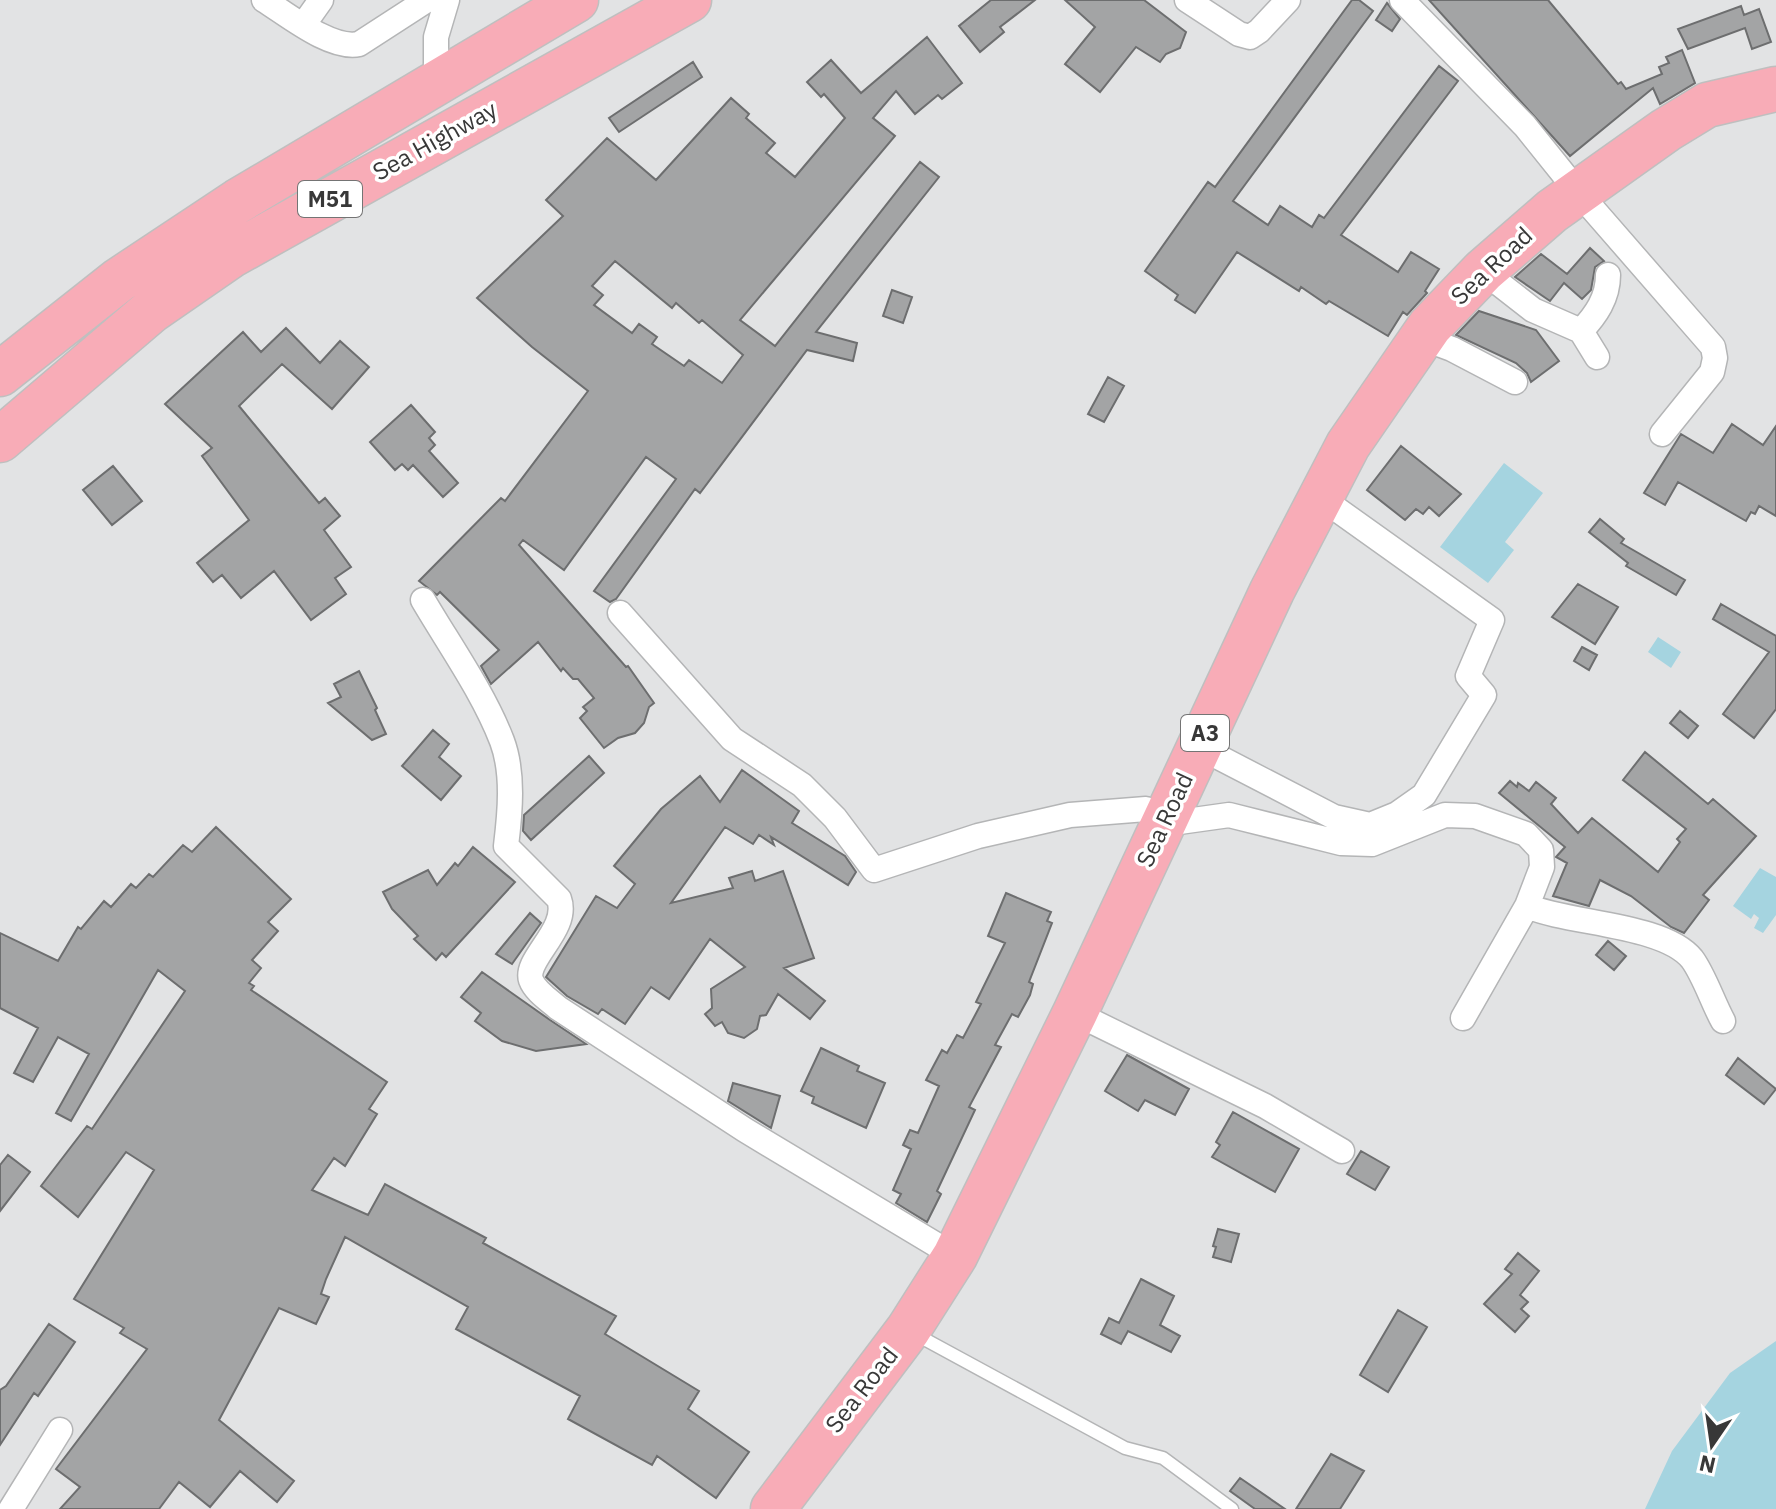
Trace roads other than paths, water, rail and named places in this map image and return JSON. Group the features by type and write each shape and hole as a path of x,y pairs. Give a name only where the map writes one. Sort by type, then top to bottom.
{"highway":[{"name":"Sea Highway","path":"0,440 151,311 232,255 689,0"},
{"name":"Sea Highway","path":"0,374 119,280 224,209 567,2"},
{"name":"Sea Road","path":"773,1509 908,1330 955,1256 1075,1013 1272,591 1348,445 1430,326 1483,271 1578,192 1666,130 1707,105 1776,89"}],"street":[{"path":"264,0 329,40 348,46 359,44 427,0"},
{"path":"304,24 321,0"},
{"path":"436,82 436,37 447,0"},
{"path":"1187,0 1239,34 1250,37 1288,0"},
{"path":"1402,0 1525,126 1713,347 1715,358 1712,372 1662,434"},
{"path":"1483,271 1533,310 1581,331 1597,357"},
{"path":"1581,331 1596,314 1608,287 1608,275"},
{"path":"1422,338 1452,349 1515,382"},
{"path":"1199,747 1334,817 1370,825 1397,814 1424,795 1484,695 1468,676 1492,620 1321,498"},
{"path":"423,600 473,684 503,743 510,783 506,846 559,899 563,908 530,970 531,982 558,1008 745,1130 955,1256"},
{"path":"620,613 732,739 802,785 835,818 874,870 978,836 1070,815 1146,809 1165,824 1229,815 1341,843 1372,844 1445,815 1475,816 1526,834 1541,850 1542,867 1527,906 1463,1018"},
{"path":"1527,906 1548,915 1608,923 1679,947 1693,961 1723,1021"},
{"path":"1075,1013 1265,1106 1342,1151"},
{"path":"11,1509 60,1430"}],"lane":[{"path":"908,1330 1125,1448 1163,1458 1232,1509"}],"water":[{"path":"1504,463 1543,493 1505,542 1514,550 1488,583 1440,547"},
{"path":"1658,637 1681,652 1671,668 1648,652"},
{"path":"1760,868 1776,877 1776,915 1763,933 1754,928 1759,918 1754,914 1751,919 1733,906"},
{"path":"1776,1341 1776,1509 1645,1509 1672,1451 1730,1373"}]}
